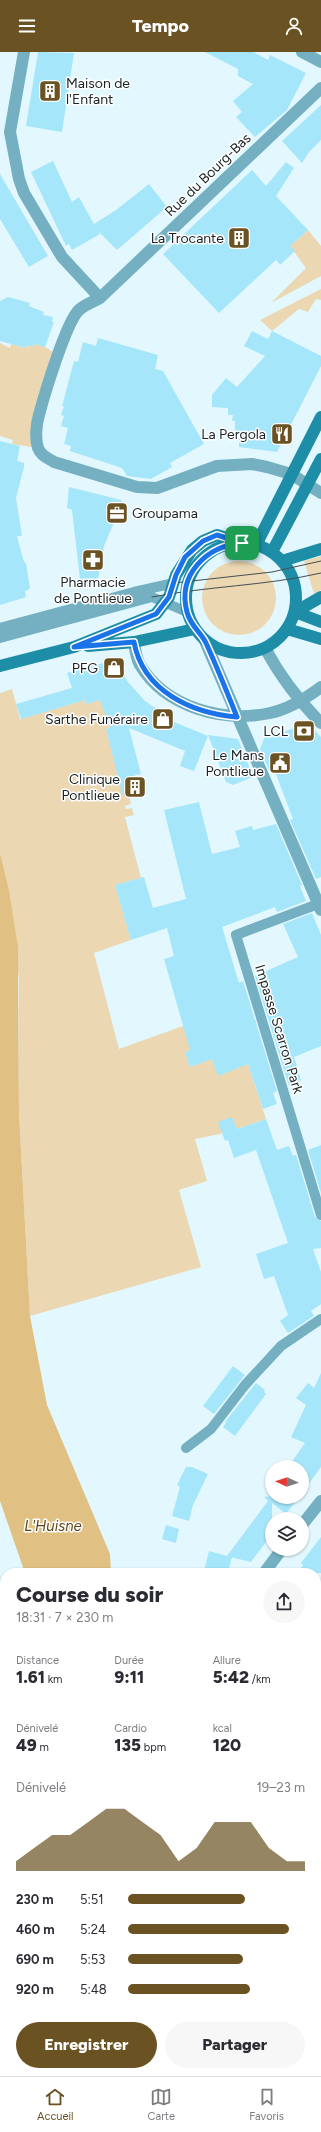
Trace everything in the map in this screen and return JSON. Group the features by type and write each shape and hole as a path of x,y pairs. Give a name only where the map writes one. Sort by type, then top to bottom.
{"main road":[{"path":"256,545 321,416"},
{"path":"272,552 321,459"},
{"path":"0,666 74,647 156,614 166,603 176,575 185,557 203,541 217,535 242,543 256,545 272,552 282,561 289,571 296,588 295,612 287,629 279,639 265,648 246,654 220,650 205,641 195,629 187,612 187,586 190,575 200,561 215,549 228,544 242,543"},
{"path":"282,561 321,549"},
{"path":"295,612 321,597"},
{"path":"295,612 321,622"},
{"path":"74,647 134,642 195,629"},
{"path":"287,629 321,638"}],"street":[{"path":"24,52 10,132 19,179 24,193 62,257 100,298"},
{"path":"302,52 321,62"},
{"name":"Rue du Bourg-Bas","path":"321,88 100,298 78,311 66,333 58,355 39,416 36,433 38,448 42,455 68,467 137,487 157,488 191,474 217,466 230,464 267,467 292,474 321,493"},
{"path":"205,641 320,907"},
{"path":"134,642 140,665 159,687 176,699 198,710 237,717 271,713 301,702 321,687"},
{"path":"265,648 274,665 301,702 321,723"},
{"path":"309,1516 321,1501"},
{"path":"268,1568 277,1556"}],"lane":[{"path":"0,628 134,592 174,583"},
{"path":"0,638 152,597 187,612"},
{"name":"Impasse Scarron Park","path":"320,907 236,935 321,1215"},
{"path":"186,1448 211,1430 245,1385 281,1346 321,1320"}],"shaded area":[{"path":"308,230 321,246 321,276 271,303 306,268 290,246"},
{"path":"321,289 321,300 316,299 308,312 299,309 272,331 260,320"},
{"path":"0,343 10,348 11,344 26,348 27,345 34,347 34,344 45,347 58,355 39,416 38,448 12,444 13,440 0,436"},
{"path":"321,556 321,590 314,594 304,561"},
{"path":"239,561 260,567 270,577 276,598 270,619 260,629 239,635 218,629 208,619 202,598 208,577 218,567"},
{"path":"12,689 20,719 85,700 86,704 100,700 118,726 106,729 119,779 125,778 131,804 125,806 126,809 132,808 134,815 125,817 141,878 115,885 131,940 94,953 119,1049 208,1017 216,1041 185,1052 190,1067 212,1059 218,1075 248,1064 266,1119 225,1133 195,1139 207,1181 179,1190 201,1267 30,1316 19,1112 19,978 0,853 0,693"}],"water":[{"name":"L'Huisne","path":"0,853 9,891 18,947 19,1113 30,1316 47,1405 110,1554 111,1568 23,1568 0,1501"}],"building":[{"name":"Maison de l'Enfant","path":"38,52 74,53 62,132 26,126"},
{"path":"205,52 253,52 268,60 270,55 306,73 287,110 255,137 236,117 242,112 233,101 253,84 238,76 238,69"},
{"path":"321,105 321,140 309,152 302,163 282,141"},
{"path":"53,161 72,202 79,197 94,224 116,210 149,184 167,207 117,250 98,231 100,234 72,250 69,244 66,246 31,172"},
{"name":"La Trocante","path":"286,162 294,168 276,196 308,230 290,246 295,251 280,265 276,260 219,313 163,254 252,170 266,186"},
{"path":"0,174 48,256 29,267 0,219"},
{"path":"8,297 30,303 29,306 44,312 43,315 53,317 52,322 54,322 45,347 34,344 34,347 27,345 26,348 0,341 0,301"},
{"path":"252,331 268,339 272,331 321,356 321,366 277,452 239,447 239,435 235,435 235,421 232,421 233,415 228,415 228,408 212,407 212,395 226,378 237,387 265,356 244,346"},
{"path":"98,338 158,355 155,369 163,371 204,444 170,463 172,467 151,479 127,476 122,468 70,451 71,446 64,444 68,428 61,426 64,416 61,415 64,406 62,406 74,361 78,362 83,342 96,346"},
{"path":"0,441 20,446 17,461 24,463 16,498 22,536 17,536 24,562 26,563 30,589 25,591 26,597 0,605"},
{"path":"69,487 121,500 124,507 112,527 104,546 97,585 81,588 72,510 67,508"},
{"path":"114,660 128,682 144,700 174,722 208,736 194,771 180,766 185,751 129,728 141,774 135,775 140,791 123,796 106,729 110,728 100,700 86,704 85,700 21,719 16,704 72,688 67,673"},
{"path":"308,723 321,737 321,877 316,879 290,820 293,819 274,769 269,770 260,749 265,736 283,732"},
{"path":"208,735 238,739 251,771 252,769 255,776 233,785 226,782"},
{"path":"199,802 212,854 240,847 235,831 252,826 253,830 276,824 302,885 300,886 306,901 277,912 275,907 222,927 239,983 243,981 277,1091 273,1093 277,1104 263,1109 248,1064 218,1076 212,1059 190,1067 185,1052 190,1050 164,959 174,956 167,928 131,940 115,885 144,877 153,908 186,899 164,810"},
{"path":"312,913 321,935 321,1046 294,1057 301,1080 289,1086 255,976 298,957 283,924"},
{"path":"232,1117 237,1129 266,1119 277,1150 289,1146 293,1156 296,1155 315,1217 321,1221 321,1248 313,1249 321,1272 321,1304 311,1311 314,1316 288,1333 280,1321 288,1315 274,1276 264,1279 256,1254 288,1243 256,1150 234,1158 228,1140 225,1141 218,1122"},
{"path":"321,1145 321,1193 308,1150"},
{"path":"233,1366 245,1375 214,1414 203,1406"},
{"path":"321,1373 321,1467 309,1483 309,1460 293,1460 305,1443 291,1437 306,1405 296,1398 308,1383 314,1388"},
{"path":"256,1383 265,1390 264,1392 266,1394 235,1436 223,1427 226,1423 225,1422"},
{"path":"186,1467 192,1467 208,1474 193,1505 189,1521 172,1516 180,1487 177,1485"},
{"path":"266,1504 272,1504 272,1512 265,1512 265,1543 251,1562 232,1557 229,1568 205,1568 209,1551 227,1556"},
{"path":"273,1504 294,1504 288,1512 283,1512"},
{"path":"166,1525 179,1529 176,1543 162,1539"},
{"path":"321,1537 321,1568 301,1568 303,1565 301,1563 306,1556 309,1556 309,1553"}],"tram line":[{"path":"174,583 272,572 321,561"},
{"path":"152,597 194,590 279,581 321,573"}],"place":[{"name":"Maison de l'Enfant","path":"50,91"},
{"name":"La Trocante","path":"239,238"},
{"name":"La Pergola","path":"282,434"},
{"name":"Groupama","path":"117,513"},
{"name":"Pharmacie de Pontlieue","path":"93,560"},
{"name":"PFG","path":"114,668"},
{"name":"Sarthe Funéraire","path":"163,719"},
{"name":"LCL","path":"304,731"},
{"name":"Le Mans Pontlieue","path":"280,763"},
{"name":"Clinique Pontlieue","path":"135,787"}],"route":[{"path":"217,535 242,543 228,544 215,549 202,559 190,575 186,595 186,608 190,620 198,634 205,641 237,717 198,710 176,699 159,687 140,665 136,655 134,642 74,647 156,614 166,603 173,588 176,575 185,557 203,541 217,535"}]}
